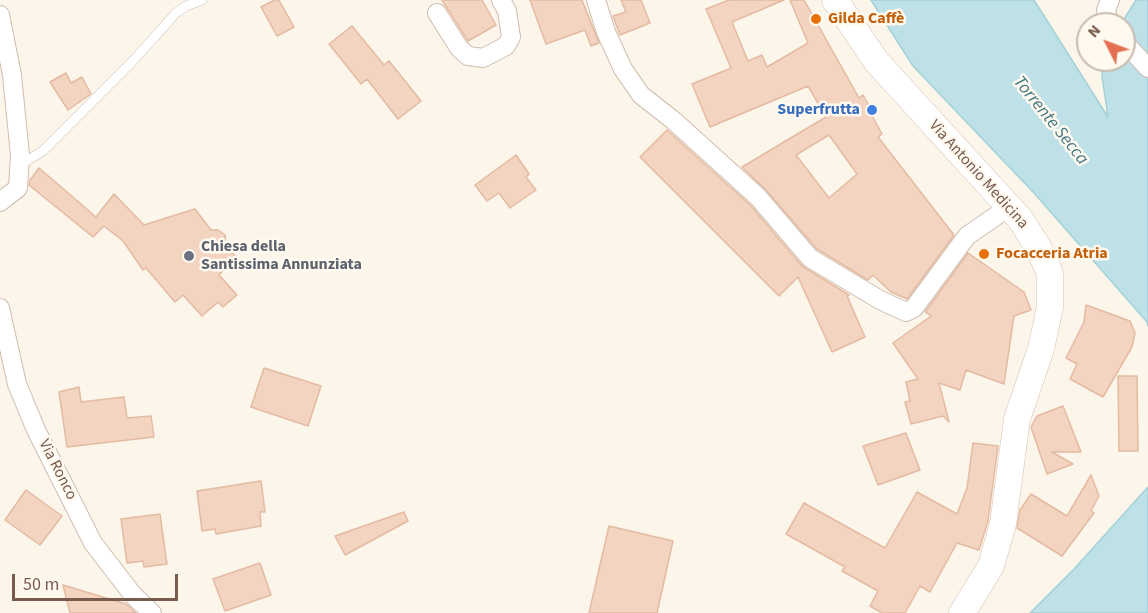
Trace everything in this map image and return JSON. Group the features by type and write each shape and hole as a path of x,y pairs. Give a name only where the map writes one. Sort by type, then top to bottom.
{"main road":[{"name":"Via Antonio Medicina","path":"835,0 876,62 1021,219 1038,246 1050,273 1050,307 1041,349 1017,419 1003,524 991,566 962,613"}],"street":[{"path":"437,13 459,48 468,56 483,58 506,46 511,37 507,11 501,0"},
{"path":"596,0 619,60 641,95 673,120 758,197 810,258 880,300 906,312 914,308 967,236 1009,207"},
{"path":"0,15 12,75 19,166 18,188 0,202"},
{"path":"1136,55 1148,68"},
{"name":"Via Ronco","path":"0,308 17,384 41,441 93,543 133,595 152,613"}],"lane":[{"path":"19,166 45,150 176,14 186,6 202,0"}],"water":[{"name":"Torrente Secca","path":"871,0 1034,0 1076,66 1076,72 1080,72 1108,117 1102,72 1136,72 1136,12 1128,12 1136,0 1148,0 1148,326 1147,322 1034,193 913,66"},
{"path":"1148,487 1148,613 1030,613 1074,569"}],"building":[{"path":"279,0 294,27 277,36 261,7"},
{"path":"442,0 482,0 496,25 468,41"},
{"path":"530,0 582,0 599,43 591,46 585,30 546,44"},
{"path":"621,0 641,0 650,23 620,35 613,16 626,12"},
{"path":"729,0 784,0 732,22 748,61 762,55 767,67 808,43 790,0 804,0 859,98 863,95 871,109 869,110 882,134 878,137 954,235 907,299 891,292 873,275 868,280 817,249 766,190 742,167 826,117 808,86 710,127 692,84 731,68 706,9","holes":["829,135 857,174 829,198 796,155"]},
{"path":"352,26 384,65 389,61 421,101 398,119 367,79 361,84 329,44"},
{"path":"66,73 71,83 82,77 91,94 68,110 50,82"},
{"path":"667,130 750,205 802,266 849,295 847,296 865,337 832,352 798,277 779,296 640,157"},
{"path":"516,155 529,174 526,177 536,190 510,208 499,193 487,201 475,185"},
{"path":"39,168 96,217 114,194 144,225 195,209 211,230 218,230 225,235 226,249 236,256 219,275 237,295 223,307 218,302 202,316 183,295 175,302 146,268 143,270 123,241 104,226 93,237 29,185"},
{"path":"968,253 1024,292 1031,310 1014,316 1004,384 966,370 960,390 939,383 949,422 943,416 911,424 905,402 910,401 906,382 918,379 893,343 931,316 925,312"},
{"path":"1086,305 1130,321 1135,333 1132,347 1103,397 1070,379 1077,364 1066,358 1084,322"},
{"path":"264,368 321,386 308,426 251,407"},
{"path":"1118,376 1137,376 1138,451 1119,451"},
{"path":"79,387 81,402 124,397 127,418 151,416 154,437 67,447 59,392"},
{"path":"1063,406 1081,452 1052,452 1073,464 1047,474 1031,427 1037,416"},
{"path":"906,433 920,470 878,485 863,446"},
{"path":"973,443 998,446 988,521 979,550 957,543 930,592 920,586 905,613 882,613 870,606 878,591 842,571 845,567 786,534 804,503 885,548 917,492 957,514 967,488"},
{"path":"1091,475 1099,496 1091,511 1094,513 1062,556 1017,528 1020,510 1031,494 1067,516"},
{"path":"261,481 265,512 260,512 261,526 216,534 215,529 202,531 197,491"},
{"path":"26,490 62,516 40,545 5,520"},
{"path":"404,512 408,521 345,555 335,536"},
{"path":"160,514 167,564 144,567 143,561 127,563 121,519"},
{"path":"609,526 673,541 657,613 589,613"},
{"path":"260,563 271,595 225,611 213,579"},
{"path":"63,585 126,604 136,613 70,613"}],"place":[{"name":"Gilda Caffè","path":"816,19"},
{"name":"Superfrutta","path":"872,110"},
{"name":"Focacceria Atria","path":"984,254"},
{"name":"Chiesa della Santissima Annunziata","path":"189,256"}]}
